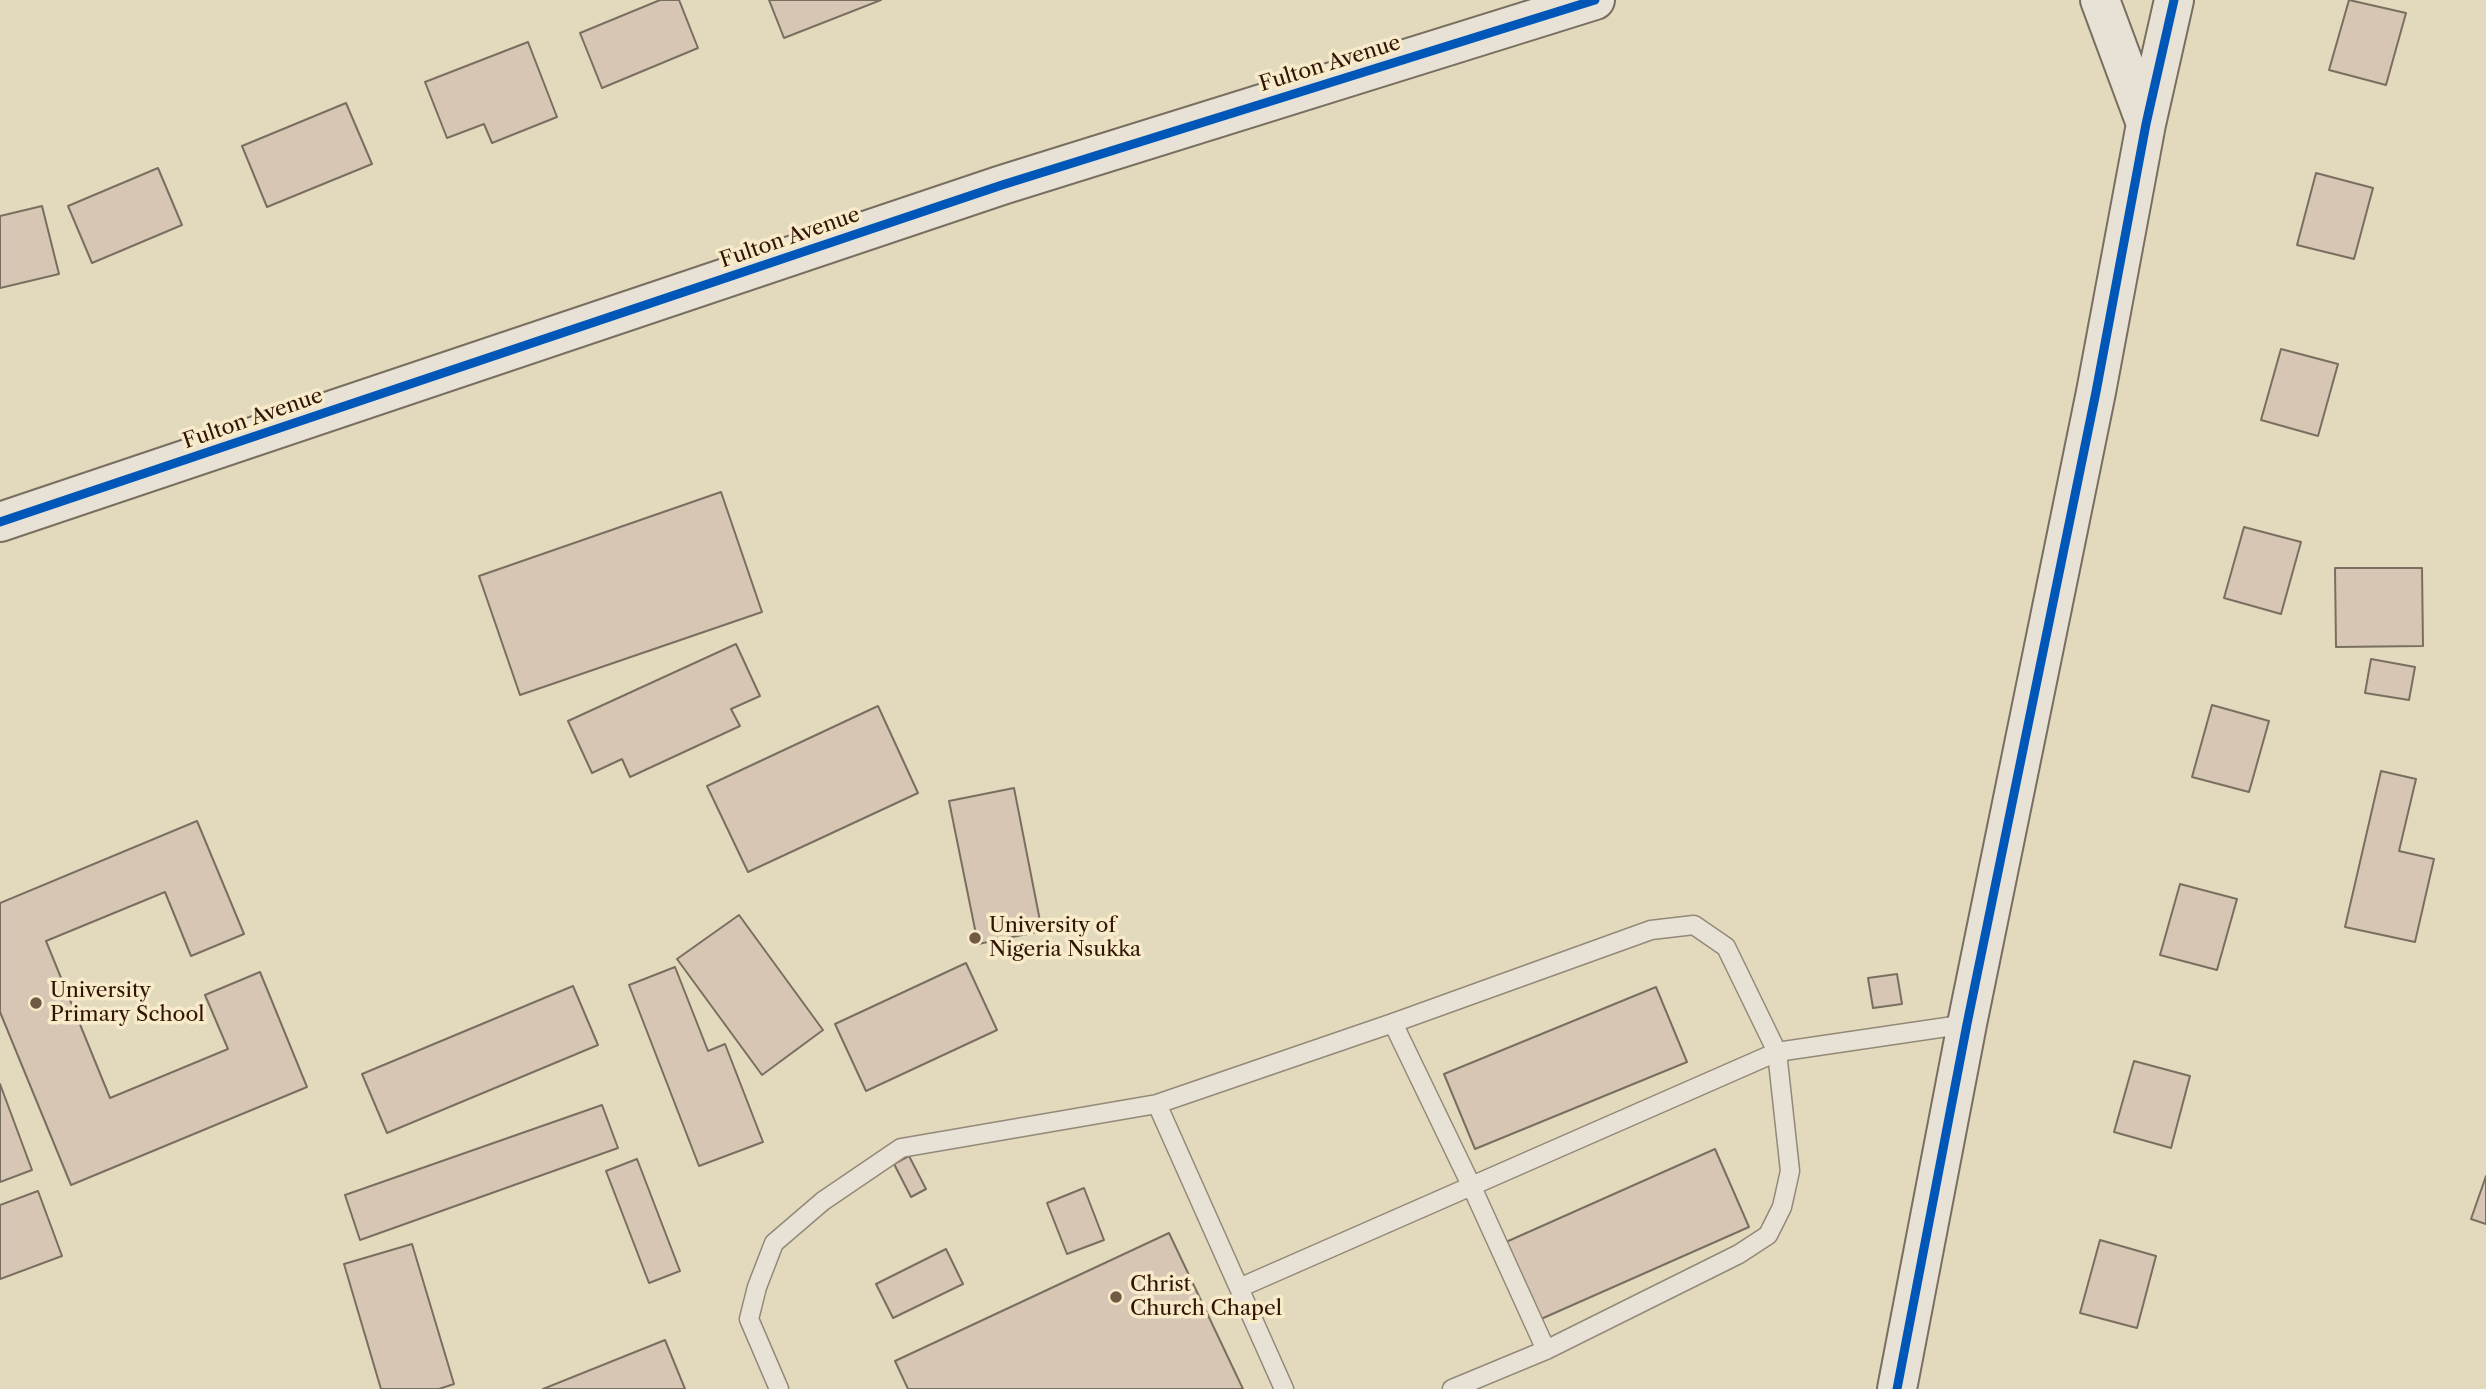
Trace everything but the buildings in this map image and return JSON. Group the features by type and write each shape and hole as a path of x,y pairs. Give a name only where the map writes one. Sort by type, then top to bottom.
{"street":[{"name":"Fulton Avenue","path":"0,523 1002,185 1595,0"},
{"path":"2100,0 2146,124"},
{"path":"1887,1387 1967,1024 2096,392 2146,124 2174,0"}],"lane":[{"path":"779,1389 749,1319 757,1287 774,1243 823,1201 901,1148 1157,1104 1651,930 1694,925 1726,947 1777,1052 1790,1171 1782,1207 1768,1236 1739,1254 1546,1350 1452,1389"},
{"path":"1393,1023 1546,1350"},
{"path":"1238,1288 1777,1052 1967,1024"},
{"path":"1157,1104 1284,1389"}],"cycle path":[{"path":"0,522 1002,185 1595,0"},
{"path":"1897,1389 1967,1024 2096,392 2146,124 2174,0"}],"place":[{"name":"University of Nigeria Nsukka","path":"975,938"},
{"name":"University Primary School","path":"36,1003"},
{"name":"Christ Church Chapel","path":"1116,1297"}]}
